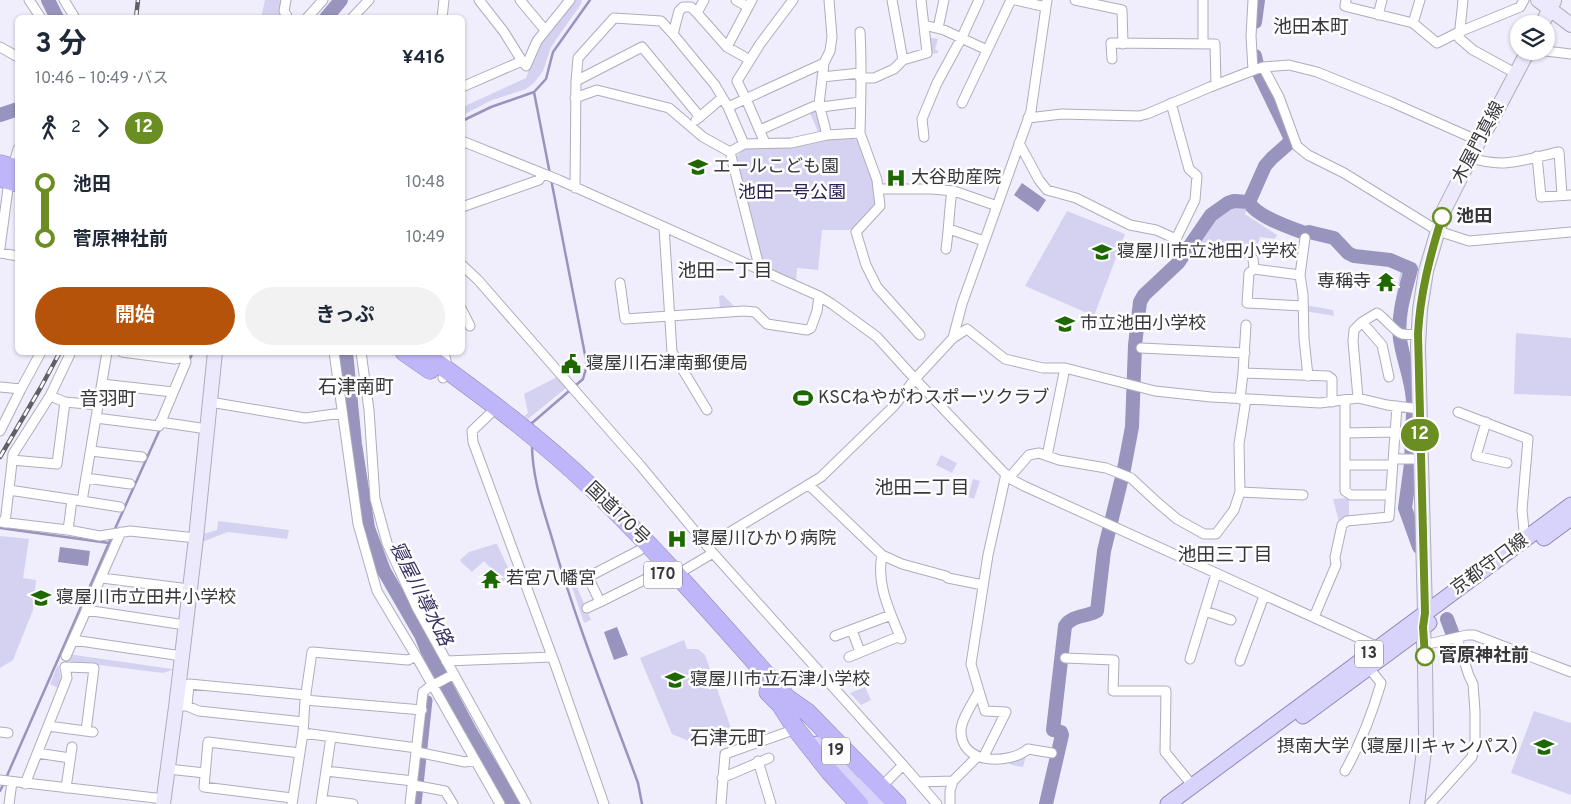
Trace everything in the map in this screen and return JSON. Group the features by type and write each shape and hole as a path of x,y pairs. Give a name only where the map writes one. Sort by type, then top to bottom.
{"highway":[{"name":"国道170号","path":"413,355 444,366"},
{"name":"国道170号","path":"427,355 444,366 468,396 493,411 593,489 652,548 668,573 764,688 784,701 807,712 883,795 897,804"},
{"name":"国道170号","path":"532,441 640,550 668,573"},
{"name":"国道170号","path":"784,701 796,729 829,771 859,804"}],"main road":[{"path":"1538,0 1552,4 1571,25"},
{"name":"木屋門真線","path":"1417,804 1426,736 1424,620 1415,459 1420,409 1418,334 1420,310 1426,271 1444,210 1523,60"},
{"path":"164,802 168,769 182,706 182,656 215,355"},
{"name":"京都守口線","path":"1183,804 1369,668 1424,620 1571,505"},
{"name":"京都守口線","path":"1168,804 1378,647 1424,620 1571,518"},
{"name":"19","path":"784,701 872,804"}],"street":[{"path":"29,0 39,15"},
{"path":"64,0 73,15"},
{"path":"286,0 284,11 286,15"},
{"path":"310,15 323,0"},
{"path":"355,15 369,0"},
{"path":"442,15 444,0"},
{"path":"478,0 504,32 526,66 537,42 566,1"},
{"path":"520,0 545,30"},
{"path":"697,13 704,0"},
{"path":"727,47 750,4 736,0"},
{"path":"765,143 737,81 793,0"},
{"path":"827,135 820,105 824,63 830,51 832,37 828,0"},
{"path":"892,0 903,60"},
{"path":"822,77 860,75 874,78 894,69 903,60 927,53 921,0"},
{"path":"938,28 944,0"},
{"path":"924,136 922,119 937,83 962,37 979,0"},
{"path":"962,103 1011,0"},
{"path":"953,338 962,304 1031,111 1046,3 1015,0"},
{"path":"1075,0 1122,10 1123,44"},
{"path":"1203,0 1203,44"},
{"path":"1253,0 1250,36 1258,69 1279,97 1297,146 1308,155 1349,176 1438,231 1469,241 1571,232"},
{"path":"1346,0 1345,6 1413,23 1437,43 1520,7 1524,0"},
{"path":"1378,15 1382,0"},
{"path":"1413,23 1420,0"},
{"path":"1463,0 1459,38 1473,50 1516,73"},
{"path":"673,34 679,11 683,7 690,7 727,47 750,60"},
{"path":"575,188 578,58 614,18 661,21 707,74 728,107 744,144"},
{"path":"924,25 962,37 987,50"},
{"path":"860,32 862,61 860,75 860,133 878,180 880,206 856,232 866,265 877,287 920,335"},
{"path":"1112,59 1111,44 1215,44 1216,84"},
{"path":"0,46 15,55"},
{"path":"576,81 642,47 700,116"},
{"path":"1555,52 1571,54"},
{"path":"465,86 522,61"},
{"path":"728,107 824,63"},
{"path":"1028,118 1062,114 1139,116 1258,69 1289,65 1317,72 1479,141"},
{"path":"576,98 597,90 669,108 704,137 730,152 760,270"},
{"path":"690,126 722,98"},
{"path":"760,130 820,105 860,102"},
{"path":"1019,143 1039,180 1047,190 1076,198 1130,225 1156,230 1176,239 1195,200 1197,176 1189,169 1171,103"},
{"path":"730,152 744,144 791,143 827,135 860,133"},
{"path":"465,142 664,226 818,296 832,304 876,337 1008,476 1024,486 1378,647"},
{"path":"1471,158 1497,164 1509,164 1537,156 1558,152 1566,195 1541,197 1537,156"},
{"path":"0,248 9,174 15,157"},
{"path":"465,206 539,180 543,175"},
{"path":"878,189 952,191 997,206"},
{"path":"946,249 952,191"},
{"path":"664,226 672,352 707,410"},
{"path":"949,229 984,241"},
{"path":"1305,238 1300,275 1308,376"},
{"path":"0,253 15,256"},
{"path":"1300,275 1253,264 1249,273 1247,303 1303,306"},
{"path":"465,268 478,280 640,465 710,550 937,804"},
{"path":"620,284 625,319 744,311 755,312 767,324 807,330 811,328 817,311 818,296"},
{"path":"1358,398 1352,341 1354,330 1362,322 1377,314 1384,317 1399,333 1418,334"},
{"path":"1362,322 1382,345 1389,377"},
{"path":"950,804 950,791 953,781 980,758 1006,712 985,710 971,664 988,555 1008,476 1030,455 1039,453 1059,460 1106,468 1136,481 1158,503 1178,519 1199,532 1210,535 1216,534 1234,510 1240,492 1239,444 1246,325"},
{"path":"587,608 668,573 710,550 821,477 894,406 915,379 953,338 967,330 1005,359 1043,368 1065,368 1172,393 1207,397 1320,403 1358,398 1420,409"},
{"path":"1141,348 1245,353"},
{"path":"0,431 38,355"},
{"path":"70,355 50,396 13,454 3,522 100,536 130,531 196,538"},
{"path":"82,501 107,355"},
{"path":"96,418 158,426 186,362 185,355 175,359 145,355"},
{"path":"334,355 358,524 378,591 500,804"},
{"path":"361,355 375,499 387,543 417,608 526,804"},
{"path":"1047,456 1065,368"},
{"path":"1244,373 1328,376 1332,378 1332,402"},
{"path":"102,384 173,392"},
{"path":"0,387 21,389"},
{"path":"50,396 65,402 98,405"},
{"path":"1345,400 1345,491 1351,495 1390,495"},
{"path":"12,460 57,464 65,402"},
{"path":"210,402 305,418 342,413"},
{"path":"1314,617 1336,565 1335,557 1342,525 1347,521 1388,517 1397,406"},
{"path":"493,411 472,431 472,442 552,657 604,804"},
{"path":"1458,412 1528,439 1522,510 1524,540"},
{"path":"160,422 208,429"},
{"path":"1486,422 1476,456 1507,463"},
{"path":"1345,433 1395,432"},
{"path":"91,451 142,457"},
{"path":"1346,465 1415,459"},
{"path":"86,478 130,484"},
{"path":"809,485 882,556 948,578 983,585"},
{"path":"9,490 120,507"},
{"path":"1240,492 1303,494"},
{"path":"68,530 72,500"},
{"path":"66,656 102,578 116,533"},
{"path":"600,602 588,577 640,550"},
{"path":"849,657 901,637 890,614 882,588 880,564 882,556"},
{"path":"1190,658 1216,574"},
{"path":"102,578 189,589"},
{"path":"1240,661 1264,596"},
{"path":"86,610 185,625"},
{"path":"1205,611 1231,620"},
{"path":"834,636 890,614"},
{"path":"852,630 860,652"},
{"path":"1424,645 1474,635 1571,672"},
{"path":"1430,804 1472,757 1475,743 1473,684 1458,638"},
{"path":"73,640 182,656"},
{"path":"300,753 208,742 204,787 292,801 300,753 312,652 408,660 416,656"},
{"path":"446,661 552,657"},
{"path":"1065,658 1114,660 1113,691 1166,691 1165,752 1192,785"},
{"path":"25,784 67,678 65,667 94,668 89,732 48,726"},
{"path":"1345,771 1355,754 1381,683 1369,668"},
{"path":"410,804 416,784 420,752 424,692 453,674"},
{"path":"304,722 199,711 182,706 189,684 422,710"},
{"path":"979,691 960,728 961,737 967,748 980,758 999,760 1020,755 1028,748 1052,753"},
{"path":"720,804 724,754 796,729"},
{"path":"302,733 420,752 465,762 475,760"},
{"path":"331,737 322,802 353,804"},
{"path":"66,788 72,747"},
{"path":"37,753 70,758"},
{"path":"722,778 758,761 769,758"},
{"path":"758,761 771,804"},
{"path":"883,795 903,765"},
{"path":"168,769 206,773"},
{"path":"326,771 416,784 445,791 453,804"},
{"path":"0,780 164,802"},
{"path":"918,782 953,781"},
{"path":"9,804 11,782"}],"green space":[{"path":"265,0 282,0 280,12 282,15 262,15"},
{"path":"572,0 582,0 551,47 543,71 534,83 526,89 490,101 465,114 465,106 526,78 537,47"},
{"path":"928,37 938,39 935,49 938,53 931,54"},
{"path":"817,107 823,130 822,134 819,134 809,111"},
{"name":"池田一号公園","path":"851,137 860,142 877,196 876,207 855,230 822,230 818,270 797,268 796,281 762,267 736,157 743,150 751,148 801,145 829,138"},
{"path":"1232,204 1248,207 1245,214 1277,235 1275,239 1260,237 1253,260 1191,248 1210,219"},
{"path":"1067,211 1125,234 1094,316 1025,286"},
{"path":"1401,267 1409,270 1401,306 1395,305"},
{"path":"723,295 735,307 720,309 719,296"},
{"path":"1305,305 1333,310 1334,316 1305,311"},
{"path":"1516,333 1571,338 1571,396 1514,394"},
{"path":"557,377 566,388 528,419 524,416 528,413 524,394"},
{"path":"941,455 957,463 952,473 936,465"},
{"path":"973,479 980,481 974,499 968,497"},
{"path":"1349,498 1349,519 1339,522 1333,499"},
{"path":"218,521 289,530 287,539 228,532 202,542 203,534 217,530"},
{"path":"0,536 29,539 23,578 36,580 33,610 13,660 0,668"},
{"path":"497,544 509,570 509,587 484,561 472,572 460,560 469,552"},
{"path":"576,585 591,620 584,623 572,587"},
{"path":"684,640 687,649 698,649 705,655 732,731 696,744 672,734 640,658"},
{"path":"68,654 172,670 163,673 67,661"},
{"path":"58,664 61,680 58,688 50,684"},
{"path":"865,687 871,700 861,705 850,693"},
{"name":"摂南大学（寝屋川キャンパス）","path":"1534,711 1571,723 1571,795 1511,773"},
{"path":"1027,752 1023,767 1009,763 1009,760"}],"shaded area":[{"path":"1022,183 1046,200 1038,212 1014,195"},
{"path":"60,547 90,551 88,566 58,562"},
{"path":"617,627 628,655 614,660 604,632"}],"waterway":[{"path":"48,0 56,15"},
{"path":"328,15 341,0"},
{"path":"465,120 491,107 534,92 546,79 553,52 590,0"},
{"path":"1255,22 1258,0"},
{"path":"1046,804 1062,735 1061,732 1053,730 1065,626 1076,618 1097,611 1104,551 1132,427 1135,345 1140,302 1144,295 1178,263 1211,215 1228,203 1234,201 1249,202 1265,166 1289,143 1290,137 1259,73 1255,56"},
{"path":"534,92 550,174"},
{"path":"0,115 15,110"},
{"path":"532,426 532,423 583,379 587,365 551,179"},
{"path":"1249,202 1258,212 1283,225 1305,233 1309,232 1334,238 1348,253 1354,256 1390,260 1411,269 1402,304 1399,330 1413,401"},
{"path":"189,361 192,355"},
{"name":"寝屋川導水路","path":"346,355 355,444 368,528 384,571 421,635 470,731 513,804"},
{"path":"1413,413 1411,464 1405,508 1419,547"},
{"path":"114,531 160,429"},
{"path":"532,444 534,470 539,495 563,575 638,783 642,804"},
{"path":"0,528 109,543"},
{"path":"6,778 112,536"},
{"path":"1447,619 1453,635"},
{"path":"417,804 428,700"},
{"path":"0,791 4,783"}],"railway":[{"path":"136,15 138,0"},
{"path":"0,457 58,355"}],"bus line":[{"name":"12","path":"1425,656 1418,334 1426,271 1442,217"}],"place":[{"name":"エールこども園","path":"698,167"},
{"name":"大谷助産院","path":"896,178"},
{"name":"池田","path":"1442,217"},
{"name":"寝屋川市立池田小学校","path":"1102,252"},
{"name":"専稱寺","path":"1386,282"},
{"name":"市立池田小学校","path":"1065,324"},
{"name":"寝屋川石津南郵便局","path":"571,364"},
{"name":"KSCねやがわスポーツクラブ","path":"803,398"},
{"name":"寝屋川ひかり病院","path":"677,539"},
{"name":"若宮八幡宮","path":"491,579"},
{"name":"寝屋川市立田井小学校","path":"41,598"},
{"name":"菅原神社前","path":"1425,656"},
{"name":"寝屋川市立石津小学校","path":"675,680"},
{"name":"摂南大学（寝屋川キャンパス）","path":"1544,747"}],"district":[{"name":"池田本町","path":"1311,28"},
{"name":"池田一丁目","path":"725,272"},
{"name":"石津南町","path":"356,388"},
{"name":"音羽町","path":"108,400"},
{"name":"池田二丁目","path":"922,489"},
{"name":"池田三丁目","path":"1225,556"},
{"name":"石津元町","path":"728,739"}]}
